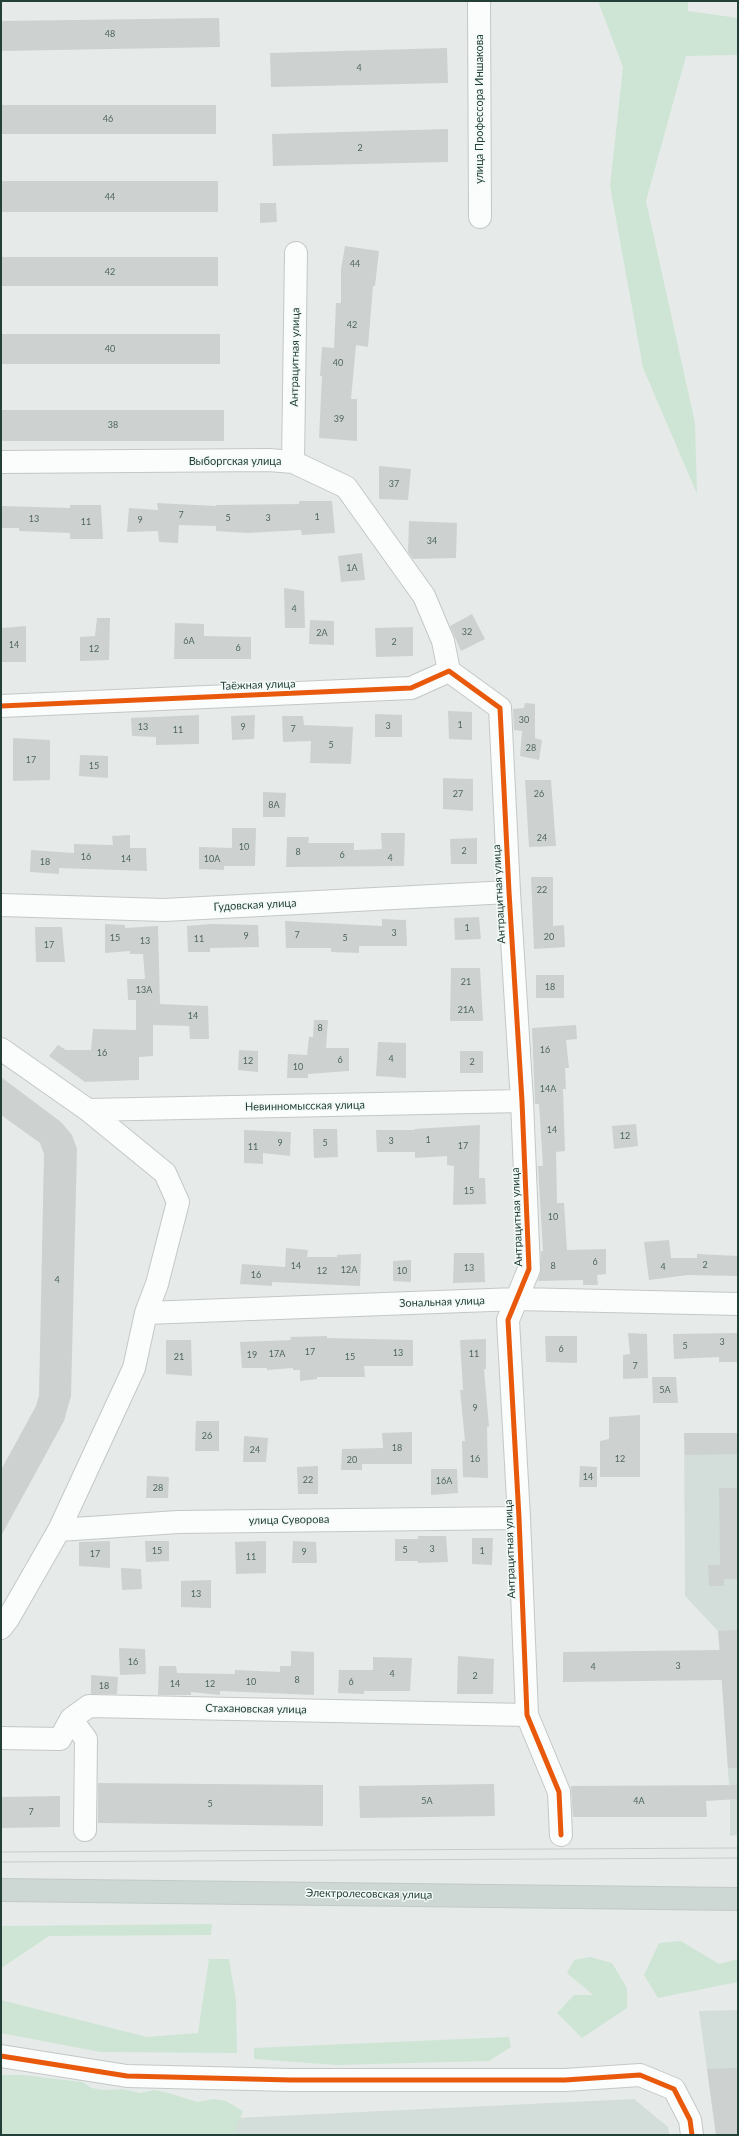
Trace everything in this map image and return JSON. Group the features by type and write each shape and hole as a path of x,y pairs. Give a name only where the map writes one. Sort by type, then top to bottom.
{"main road":[{"name":"Электролесовская улица","path":"1,1890 738,1898"}],"street":[{"name":"улица Профессора Иншакова","path":"479,1 480,218"},
{"name":"Антрацитная улица","path":"293,462 296,253"},
{"name":"Выборгская улица","path":"1,462 263,460 293,462 346,487 424,596 443,641 449,671"},
{"name":"Антрацитная улица","path":"449,671 500,708 509,892 522,1102 529,1269 508,1320 519,1518 527,1715 559,1792 561,1835"},
{"name":"Таёжная улица","path":"1,706 411,688 449,671"},
{"name":"Гудовская улица","path":"1,905 164,910 509,892"},
{"path":"1,1049 88,1110 165,1173 178,1202 157,1284 146,1313 134,1368 60,1530 8,1619 1,1628"},
{"name":"Невинномысская улица","path":"88,1110 522,1102"},
{"name":"Зональная улица","path":"146,1313 517,1299 738,1304"},
{"name":"улица Суворова","path":"60,1530 178,1522 519,1518"},
{"name":"Стахановская улица","path":"1,1738 60,1739 72,1719 89,1706 527,1715"},
{"path":"72,1719 86,1738 85,1830"},
{"path":"1,2056 127,2076 291,2080 565,2080 640,2075 674,2089 690,2120 692,2135"}],"shaded area":[{"path":"684,1433 738,1433 738,1835 730,1836 730,1799 718,1631 685,1596"},
{"path":"738,2010 738,2135 716,2135 699,2011"},
{"path":"1,2081 152,2122 634,2099 668,2127 669,2135 1,2135"}],"green space":[{"path":"598,1 688,1 688,11 738,18 738,55 686,56 646,201 695,423 697,494 643,368 610,186 623,67"},
{"path":"212,1924 211,1935 49,1936 3,1967 1,1970 1,1926"},
{"path":"681,1941 719,1964 738,1959 738,1982 658,1998 644,1975 659,1943"},
{"path":"590,1957 612,1963 627,1988 627,2008 582,2038 557,2013 574,1995 593,1995 567,1973 574,1960"},
{"path":"209,1959 229,1959 236,2000 237,2053 100,2052 1,2033 1,2000 147,2037 198,2033"},
{"path":"509,2037 511,2047 489,2061 337,2065 254,2059 254,2048"},
{"path":"1,2075 23,2075 82,2082 92,2088 104,2090 122,2089 140,2093 154,2090 197,2102 214,2099 226,2101 243,2111 233,2135 1,2135"}],"building":[{"path":"219,18 220,47 1,51 1,21"},
{"path":"447,48 448,83 271,87 270,53"},
{"path":"1,105 216,105 216,134 1,134"},
{"path":"448,129 448,162 273,166 272,134"},
{"path":"1,181 218,181 218,212 1,212"},
{"path":"260,203 276,203 277,222 260,223"},
{"path":"345,246 379,251 375,286 373,286 368,347 356,345 351,399 357,399 357,441 319,438 322,347 334,348 336,303 341,303 341,269"},
{"path":"1,257 218,257 218,286 1,286"},
{"path":"1,334 220,334 220,364 1,364"},
{"path":"1,410 224,410 224,441 1,441"},
{"path":"379,466 411,469 408,500 379,499"},
{"path":"299,501 332,501 335,533 302,535 301,530 247,533 216,531 216,526 179,525 178,543 159,542 158,531 127,532 129,508 158,510 157,503 216,506 299,504"},
{"path":"70,505 101,505 103,539 70,539 70,533 19,531 19,528 1,528 1,506 70,508"},
{"path":"409,521 457,523 456,558 413,559 408,552"},
{"path":"362,553 365,580 341,582 338,556"},
{"path":"284,588 304,591 305,628 285,628"},
{"path":"472,614 485,639 461,651 450,626"},
{"path":"97,618 110,618 109,660 80,661 80,637 95,636"},
{"path":"310,620 334,621 334,645 309,644"},
{"path":"175,623 204,624 204,636 251,637 251,659 174,659"},
{"path":"26,626 26,662 2,662 2,628"},
{"path":"413,627 413,656 376,657 375,628"},
{"path":"525,703 535,704 535,738 542,740 539,760 520,756 522,731 514,730 513,709 524,708"},
{"path":"448,711 472,712 472,740 449,739"},
{"path":"375,714 402,715 402,737 375,737"},
{"path":"199,715 199,744 156,745 156,737 132,736 131,718"},
{"path":"255,715 254,739 232,740 231,716"},
{"path":"282,716 303,716 304,725 353,727 351,764 310,763 311,741 283,742"},
{"path":"13,738 50,740 50,780 13,781"},
{"path":"80,755 108,756 108,778 79,776"},
{"path":"443,778 473,779 473,811 443,809"},
{"path":"525,780 551,780 556,846 529,847"},
{"path":"263,792 286,793 285,817 263,817"},
{"path":"232,828 256,828 255,866 224,866 224,870 199,869 199,847 232,848"},
{"path":"381,833 405,833 404,866 286,867 287,837 309,837 308,843 354,843 354,850 382,849"},
{"path":"130,835 130,848 146,848 147,871 59,868 59,874 30,872 31,850 74,853 74,844 113,845 112,836"},
{"path":"477,838 477,864 451,864 450,839"},
{"path":"531,877 553,877 553,926 564,925 565,947 534,949"},
{"path":"479,917 481,939 455,940 454,918"},
{"path":"382,919 406,920 407,946 359,946 359,953 331,952 331,948 286,948 285,921 382,926"},
{"path":"105,924 125,925 125,928 158,926 160,1004 208,1006 209,1039 190,1039 189,1026 153,1025 153,1056 139,1057 139,1080 85,1082 49,1056 58,1045 66,1050 91,1050 93,1029 136,1030 136,1000 128,1000 127,979 145,979 143,954 130,954 130,951 105,953"},
{"path":"211,924 258,925 259,947 210,948 210,952 188,952 187,926"},
{"path":"35,927 62,927 65,962 36,962"},
{"path":"451,968 480,968 483,1021 450,1021"},
{"path":"536,975 564,975 564,998 536,998"},
{"path":"314,1020 328,1020 326,1048 349,1048 349,1071 308,1074 308,1078 287,1078 288,1054 307,1055 309,1037 313,1037"},
{"path":"576,1025 577,1039 566,1040 569,1068 565,1068 566,1089 563,1089 565,1151 556,1152 557,1203 564,1203 567,1250 606,1249 606,1274 597,1275 598,1285 583,1285 583,1280 538,1281 541,1269 541,1251 543,1251 538,1166 543,1166 539,1104 535,1104 532,1028"},
{"path":"378,1042 406,1043 406,1078 376,1076"},
{"path":"239,1050 258,1051 258,1072 238,1070"},
{"path":"460,1051 483,1051 483,1073 460,1073"},
{"path":"1,1077 61,1122 72,1135 77,1149 71,1396 64,1421 1,1536 1,1470 36,1406 39,1395 44,1154 40,1143 1,1115"},
{"path":"636,1124 638,1146 614,1149 612,1126"},
{"path":"480,1125 479,1178 485,1178 486,1204 453,1205 454,1166 447,1165 447,1156 415,1158 415,1152 377,1152 376,1130 415,1130 414,1129"},
{"path":"313,1129 337,1129 338,1157 314,1158"},
{"path":"244,1130 291,1132 290,1156 263,1153 263,1164 244,1163"},
{"path":"669,1240 671,1258 697,1258 697,1254 738,1256 738,1276 688,1275 649,1280 644,1242"},
{"path":"286,1248 308,1250 307,1257 337,1257 337,1255 361,1254 360,1286 272,1282 272,1286 240,1284 242,1264 285,1267"},
{"path":"454,1253 484,1253 485,1282 453,1283"},
{"path":"411,1260 411,1282 393,1281 393,1261"},
{"path":"628,1333 647,1334 648,1378 623,1379 623,1355 630,1354"},
{"path":"738,1333 738,1362 719,1362 719,1357 674,1359 673,1334"},
{"path":"327,1336 327,1338 413,1340 413,1366 364,1366 365,1377 317,1377 317,1379 300,1381 300,1370 293,1370 293,1368 267,1370 267,1368 242,1368 240,1342 291,1340 290,1337"},
{"path":"545,1336 577,1336 577,1363 546,1362"},
{"path":"486,1339 486,1369 484,1369 489,1427 487,1427 488,1478 463,1477 462,1441 465,1441 460,1390 463,1390 460,1340"},
{"path":"166,1340 191,1340 192,1376 166,1374"},
{"path":"652,1377 676,1377 678,1403 653,1403"},
{"path":"640,1415 640,1477 600,1477 600,1441 609,1439 609,1417"},
{"path":"196,1421 219,1421 219,1451 195,1451"},
{"path":"412,1432 412,1464 362,1464 362,1470 341,1470 342,1449 383,1448 382,1433"},
{"path":"684,1433 738,1433 738,1454 685,1455"},
{"path":"244,1436 268,1438 266,1462 243,1462"},
{"path":"318,1466 318,1494 298,1494 297,1467"},
{"path":"580,1466 597,1467 597,1487 579,1487"},
{"path":"431,1469 457,1469 458,1493 431,1495"},
{"path":"147,1476 169,1477 168,1498 146,1498"},
{"path":"719,1488 738,1488 738,1579 724,1579 724,1586 709,1586 708,1565 720,1565"},
{"path":"418,1536 446,1536 448,1562 418,1563 418,1561 395,1561 395,1539 418,1539"},
{"path":"472,1538 493,1538 492,1565 472,1564"},
{"path":"110,1541 110,1568 79,1566 79,1542"},
{"path":"145,1541 169,1541 169,1561 146,1562"},
{"path":"266,1541 266,1573 236,1574 235,1542"},
{"path":"293,1541 316,1542 317,1563 292,1563"},
{"path":"121,1568 141,1569 142,1589 122,1590"},
{"path":"211,1580 211,1608 181,1607 181,1581"},
{"path":"737,1630 738,1768 728,1768 722,1680 563,1682 563,1652 720,1650 718,1631"},
{"path":"119,1648 145,1649 146,1674 120,1675"},
{"path":"291,1651 314,1652 314,1695 220,1691 220,1695 191,1692 191,1695 158,1695 159,1666 176,1666 177,1673 235,1674 235,1670 280,1672 280,1666 291,1666"},
{"path":"458,1656 494,1659 493,1694 457,1694"},
{"path":"373,1657 412,1658 410,1691 364,1691 364,1694 338,1693 339,1670 373,1670"},
{"path":"91,1675 118,1677 117,1694 91,1694"},
{"path":"98,1783 323,1785 323,1826 98,1823"},
{"path":"494,1784 495,1816 360,1818 359,1786"},
{"path":"738,1785 738,1799 706,1801 707,1817 573,1817 571,1786"},
{"path":"60,1796 60,1827 1,1828 1,1797"},
{"path":"738,2068 738,2135 716,2135 707,2069"}],"tram line":[{"path":"1,1852 738,1848"},
{"path":"1,1862 738,1858"}],"cycle path":[{"path":"1,706 411,688 449,671 500,708 509,892 522,1101 529,1269 508,1320 519,1518 527,1715 559,1792 561,1835"},
{"path":"1,2056 127,2076 291,2080 565,2080 640,2075 674,2089 690,2120 692,2135"}]}
